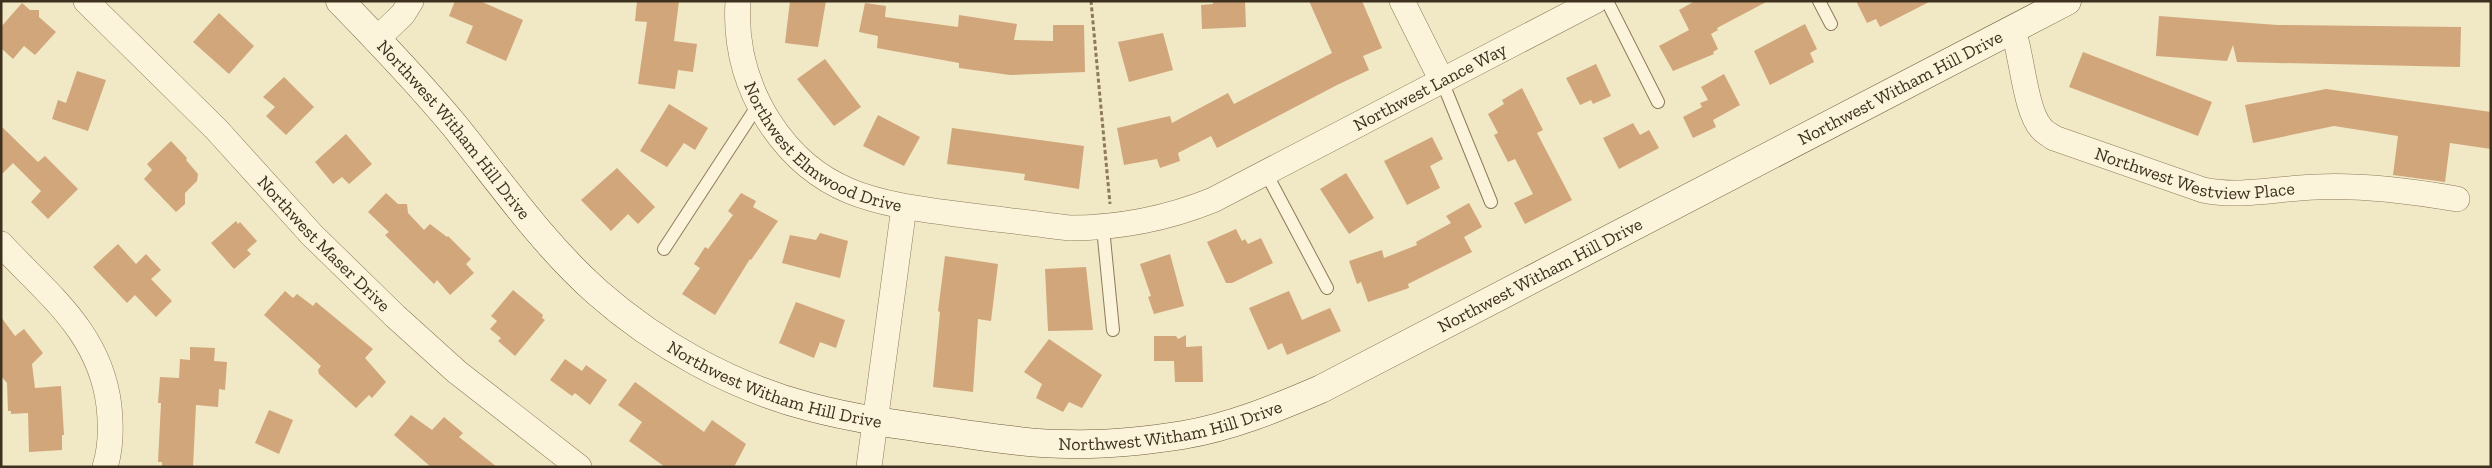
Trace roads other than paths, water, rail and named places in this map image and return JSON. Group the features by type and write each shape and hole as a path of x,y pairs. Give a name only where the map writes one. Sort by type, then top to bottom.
{"street":[{"name":"Northwest Maser Drive","path":"86,1 217,130 312,235 396,316 457,372 579,467"},
{"name":"Northwest Witham Hill Drive","path":"340,1 454,125 562,258 598,293 647,331 682,353 734,380 773,396 809,407 875,422 1024,441 1067,444 1116,443 1186,434 1224,425 1277,407 1321,388 2013,30 2063,2"},
{"path":"376,40 403,14 411,1"},
{"name":"Northwest Elmwood Drive","path":"738,1 738,42 745,74 758,104 779,138 809,168 857,195 904,207 869,467"},
{"path":"1402,1 1442,81"},
{"name":"Northwest Lance Way","path":"904,207 1069,228 1108,227 1140,223 1184,212 1213,200 1595,1"},
{"name":"Northwest Westview Place","path":"2013,30 2019,48 2027,91 2037,121 2042,129 2054,138 2203,190 2220,193 2238,194 2315,186 2367,187 2457,199"},
{"path":"1,244 70,316 92,346 105,384 110,417 110,441 105,467"}],"lane":[{"path":"1607,1 1658,102"},
{"path":"1819,1 1831,24"},
{"path":"1442,81 1491,202"},
{"path":"664,249 758,104"},
{"path":"1266,172 1327,288"},
{"path":"1108,227 1113,330"}]}
